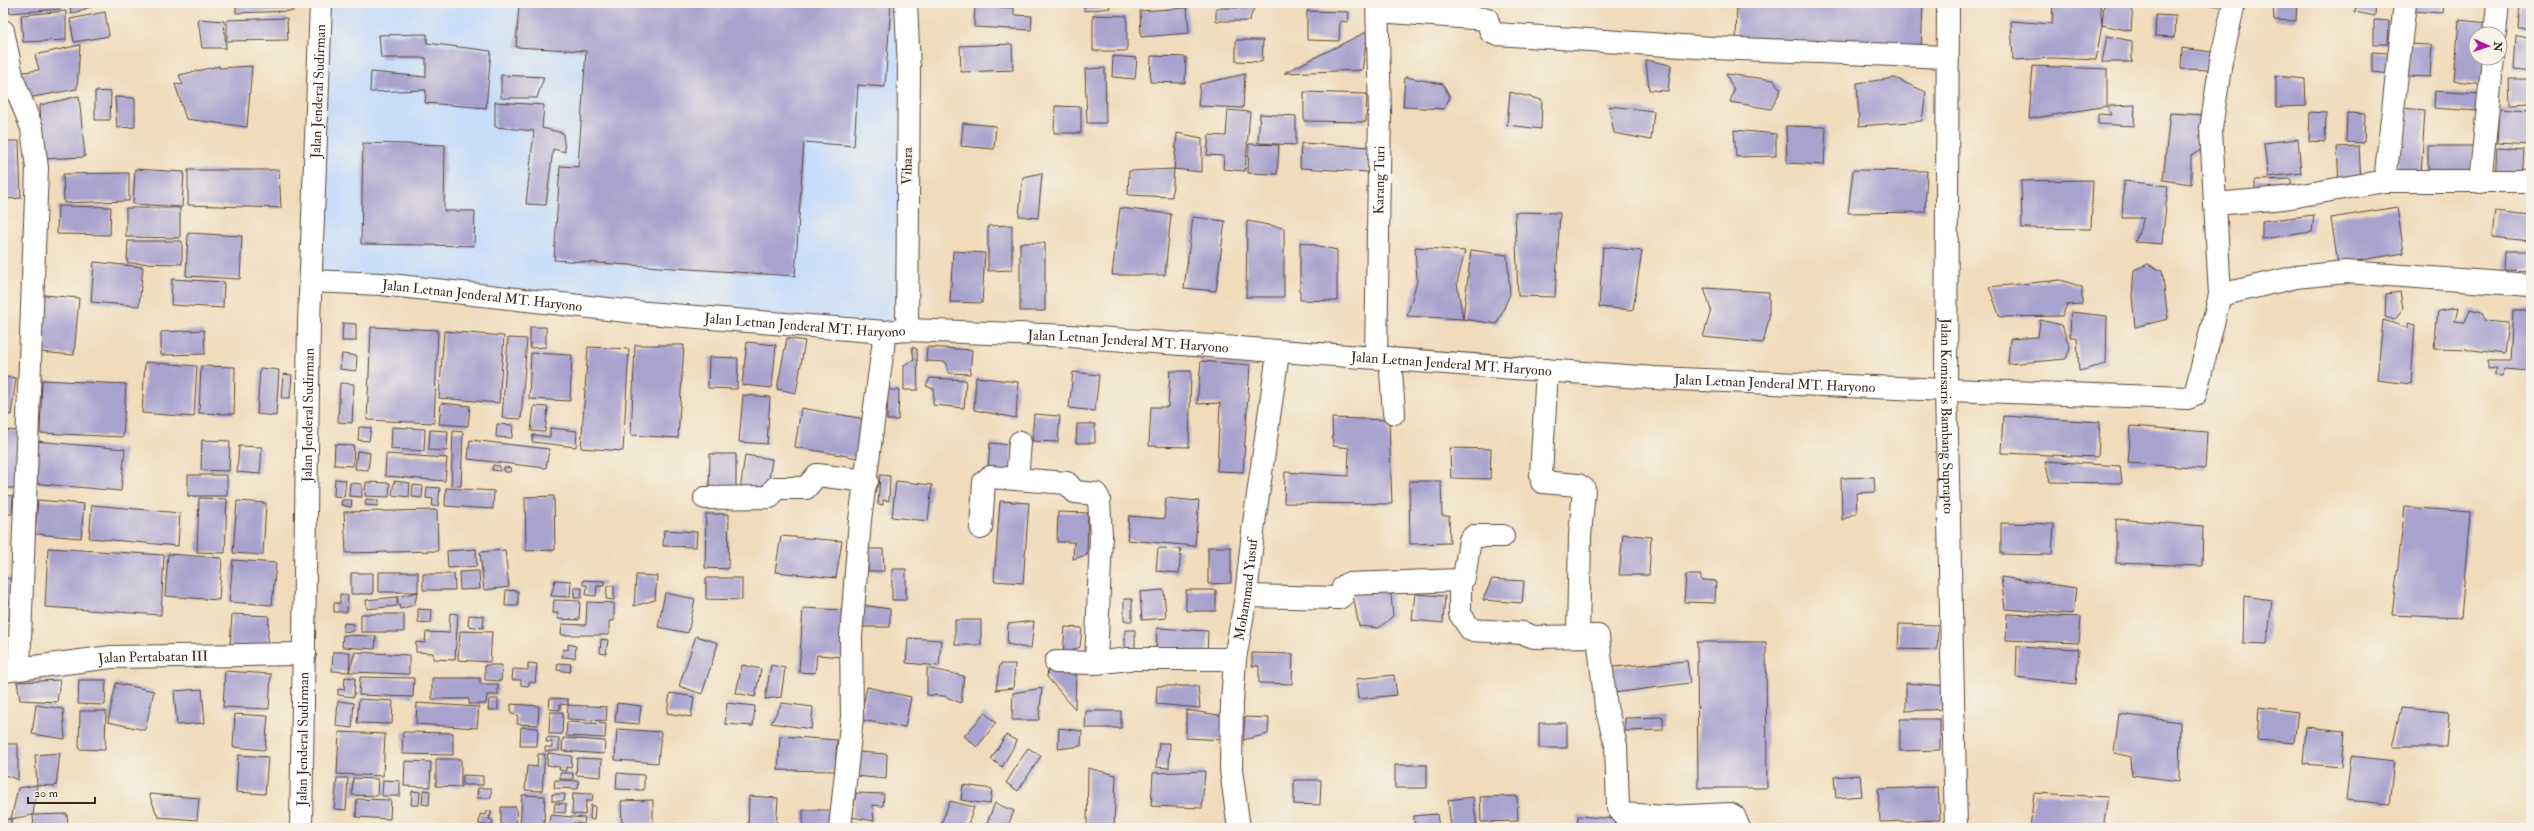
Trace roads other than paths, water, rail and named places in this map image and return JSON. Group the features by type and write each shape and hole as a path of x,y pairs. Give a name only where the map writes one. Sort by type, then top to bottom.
{"street":[{"name":"Jalan Jenderal Sudirman","path":"301,828 311,281 321,3"},
{"name":"Vihara","path":"906,3 909,69 907,330"},
{"name":"Jalan Komisaris Bambang Suprapto","path":"1948,3 1946,390 1956,828"},
{"path":"2234,3 2221,61 2211,129 2220,295 2296,277 2346,272 2531,285"},
{"path":"2385,181 2405,3"},
{"path":"2496,26 2498,3"},
{"path":"1378,7 1487,19 1491,32 1495,34 1713,48 1947,57"},
{"name":"Karang Turi","path":"1378,7 1383,358 1394,413"},
{"path":"4,41 12,80 32,128 37,168 11,670"},
{"path":"2480,182 2491,66"},
{"path":"2215,204 2284,198 2385,181 2426,179 2480,182 2531,181"},
{"name":"Jalan Letnan Jenderal MT. Haryono","path":"311,281 381,284 635,312 885,332 907,330 1070,336 1654,378 2192,398 2195,395 2220,295"},
{"path":"840,828 852,717 851,637 860,520 867,481 885,332"},
{"name":"Mohammad Yusuf","path":"1239,828 1231,770 1232,702 1235,659 1246,596 1254,523 1278,352"},
{"path":"1547,370 1542,482 1578,486 1584,489 1580,536 1578,635"},
{"path":"1017,479 1020,442"},
{"path":"705,498 767,498 772,495 775,488 806,488 817,476 867,481"},
{"path":"981,528 986,478 1067,483 1075,492 1096,494 1099,499 1101,537 1096,663"},
{"path":"1246,596 1339,598 1342,596 1343,587 1347,584 1460,580 1464,578 1466,572 1470,540 1474,536 1503,536"},
{"path":"1460,580 1460,614 1471,630 1523,633 1534,636 1596,635 1600,640 1606,707 1616,745 1618,808 1623,814 1667,818 1730,814 1734,816 1739,828"},
{"name":"Jalan Pertabatan III","path":"11,670 111,657 305,654"},
{"path":"1056,662 1096,663 1128,659 1235,659"}]}
